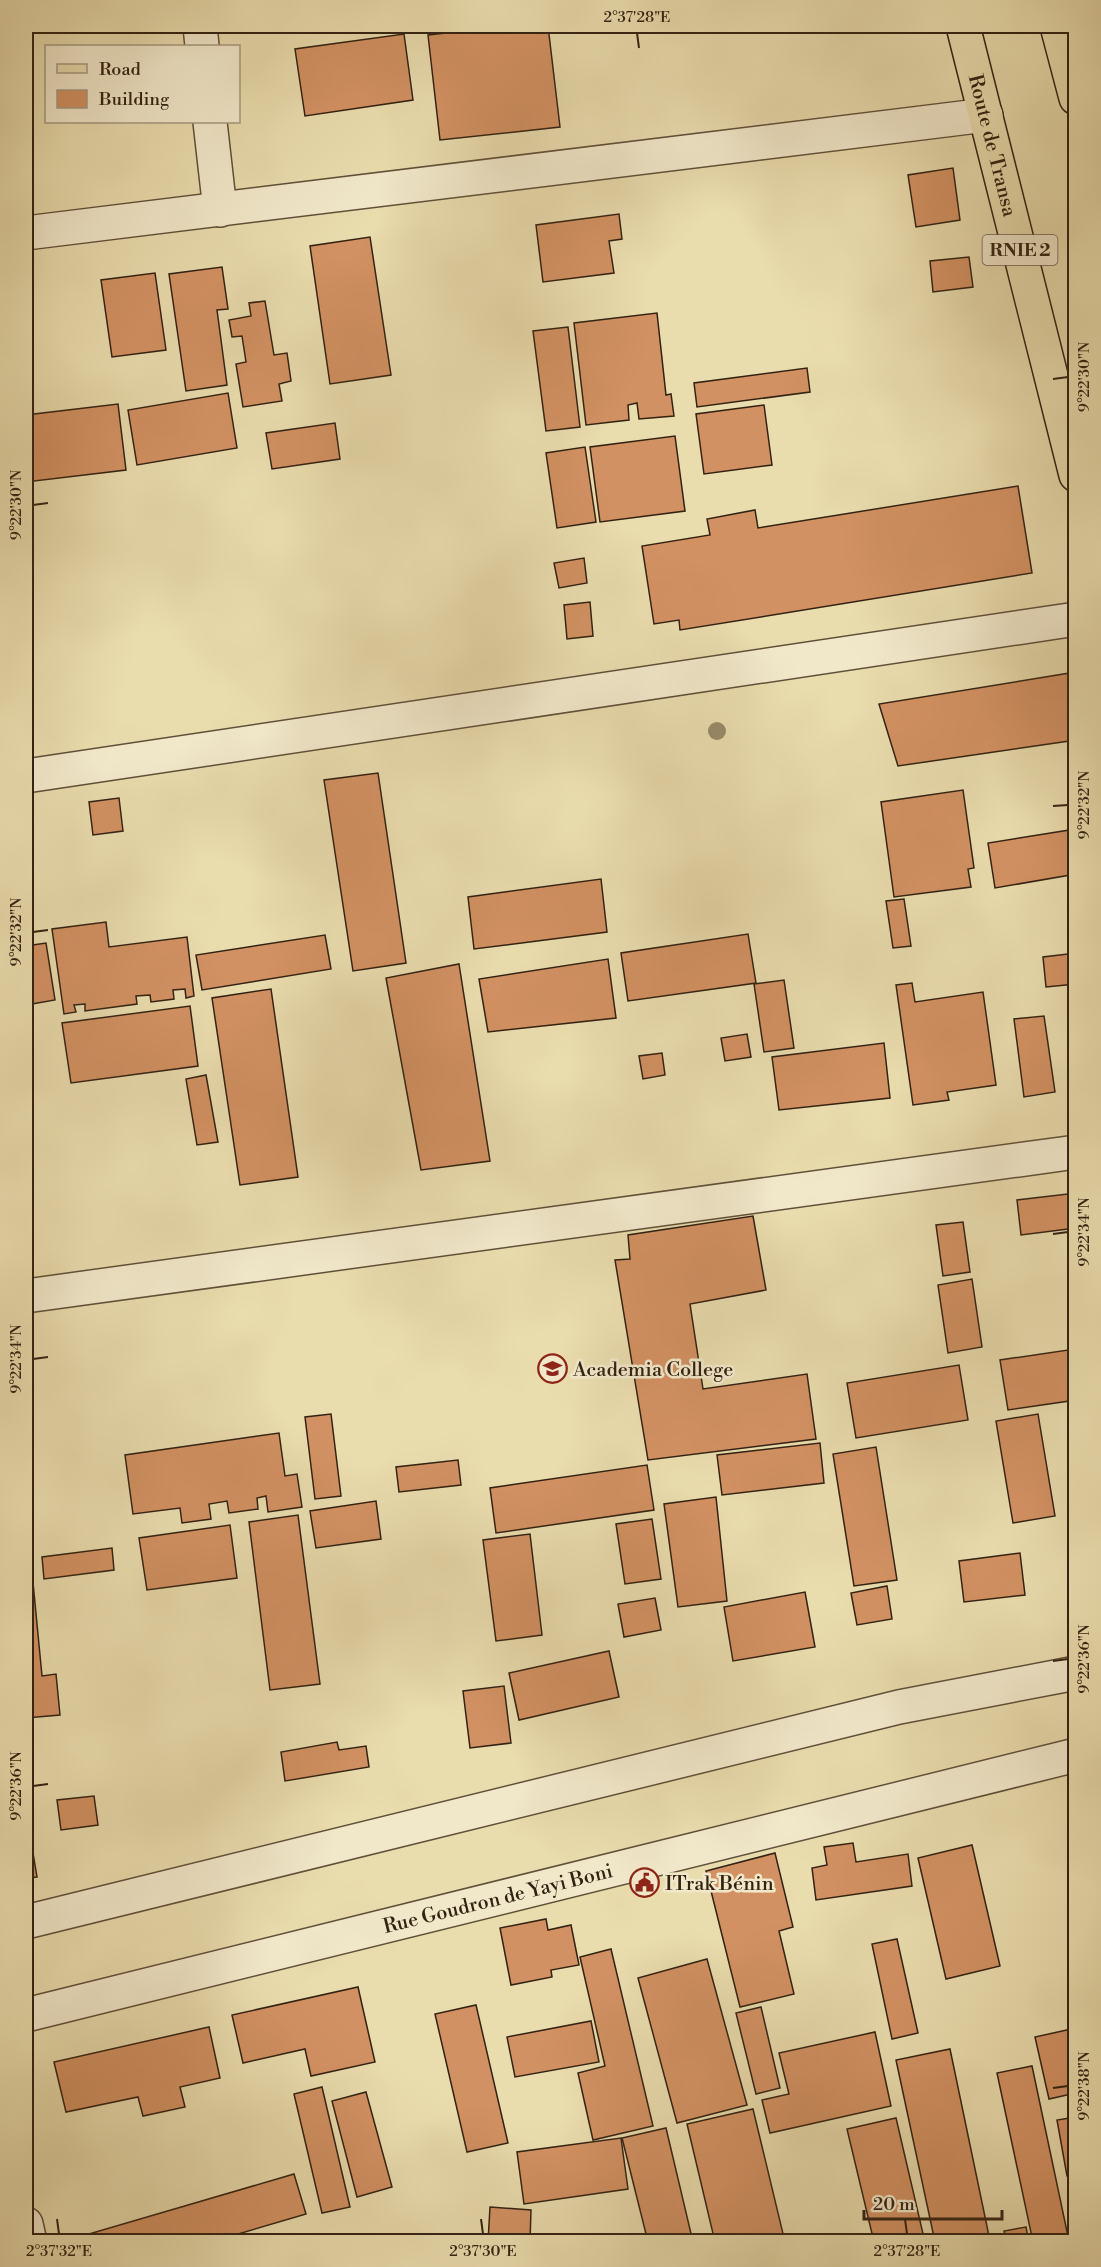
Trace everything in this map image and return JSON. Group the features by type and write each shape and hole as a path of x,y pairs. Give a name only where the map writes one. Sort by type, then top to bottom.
{"main road":[{"name":"Route de Transa","path":"963,26 1076,475"},
{"path":"1057,26 1076,98"}],"street":[{"path":"200,26 202,45"},
{"path":"26,233 986,115"},
{"path":"210,123 220,210"},
{"path":"26,776 1076,619"},
{"path":"26,1296 1076,1152"},
{"path":"26,1922 899,1707 1076,1673"},
{"name":"Rue Goudron de Yayi Boni","path":"26,2015 1076,1755"},
{"path":"26,2224 30,2241"}],"building":[{"path":"511,26 548,26 560,127 440,140 428,35"},
{"path":"404,34 413,100 305,116 295,49"},
{"path":"953,168 960,220 916,227 908,175"},
{"path":"619,214 622,239 609,241 614,273 543,282 536,225"},
{"path":"370,237 391,375 330,384 310,246"},
{"path":"969,257 973,287 933,292 930,261"},
{"path":"222,267 228,309 217,310 227,385 186,391 169,274"},
{"path":"155,273 166,350 112,357 101,280"},
{"path":"265,301 274,355 287,353 291,381 279,384 282,401 243,407 236,364 246,362 242,336 232,337 229,320 251,316 249,303"},
{"path":"657,313 666,395 671,394 674,416 639,419 637,403 628,405 629,420 586,425 574,323"},
{"path":"568,327 580,427 546,431 533,331"},
{"path":"807,368 810,392 697,407 694,383"},
{"path":"228,393 237,448 137,465 128,410"},
{"path":"118,404 126,470 26,482 26,415"},
{"path":"764,405 772,465 704,474 696,414"},
{"path":"335,423 340,459 272,469 266,433"},
{"path":"675,436 685,511 600,522 590,447"},
{"path":"585,447 596,522 557,528 546,453"},
{"path":"1018,486 1032,573 680,630 679,620 654,624 642,546 710,535 707,519 755,510 758,528"},
{"path":"584,558 587,583 559,588 554,563"},
{"path":"590,602 593,636 567,639 564,605"},
{"path":"1076,672 1076,740 898,766 879,704"},
{"path":"378,773 406,963 353,971 324,780"},
{"path":"963,790 974,868 968,869 971,887 894,897 881,802"},
{"path":"119,798 123,831 93,835 89,802"},
{"path":"1076,829 1076,874 995,888 988,843"},
{"path":"601,879 607,932 474,949 468,897"},
{"path":"904,899 911,946 893,948 886,901"},
{"path":"106,922 109,947 187,937 194,996 186,998 185,989 173,990 174,999 151,1002 150,995 136,996 137,1004 85,1011 85,1004 74,1005 76,1012 64,1014 52,929"},
{"path":"748,934 756,983 628,1001 621,953"},
{"path":"325,935 331,969 202,990 196,955"},
{"path":"46,943 55,1000 26,1005 26,946"},
{"path":"1076,953 1076,984 1046,987 1043,957"},
{"path":"608,959 616,1018 488,1032 479,979"},
{"path":"459,964 490,1161 421,1170 386,978"},
{"path":"784,980 794,1048 764,1052 754,984"},
{"path":"912,983 915,1002 983,992 996,1085 947,1092 949,1100 913,1105 896,985"},
{"path":"271,989 298,1177 240,1185 212,998"},
{"path":"190,1006 198,1066 71,1083 62,1023"},
{"path":"1044,1016 1055,1092 1024,1097 1014,1019"},
{"path":"747,1034 751,1057 725,1061 721,1038"},
{"path":"884,1043 890,1098 779,1110 772,1057"},
{"path":"662,1053 665,1075 643,1079 639,1056"},
{"path":"206,1075 218,1142 197,1145 186,1079"},
{"path":"1076,1193 1076,1228 1021,1235 1017,1200"},
{"path":"753,1216 766,1290 690,1304 703,1389 807,1374 816,1439 648,1460 615,1260 630,1259 628,1235"},
{"path":"963,1222 970,1272 943,1276 936,1225"},
{"path":"972,1279 982,1347 948,1353 938,1285"},
{"path":"1068,1350 1076,1400 1008,1410 1000,1360"},
{"path":"959,1365 968,1420 856,1438 847,1383"},
{"path":"331,1414 341,1496 315,1499 305,1417"},
{"path":"1038,1414 1055,1516 1013,1523 996,1421"},
{"path":"279,1433 285,1476 297,1474 302,1507 268,1512 266,1496 257,1498 258,1509 229,1513 227,1501 209,1504 211,1519 182,1523 180,1508 133,1514 125,1455"},
{"path":"820,1443 824,1483 722,1495 717,1455"},
{"path":"876,1447 897,1580 854,1586 833,1454"},
{"path":"458,1460 461,1485 399,1492 396,1467"},
{"path":"647,1465 654,1510 496,1533 490,1488"},
{"path":"716,1497 727,1601 678,1607 664,1504"},
{"path":"376,1501 381,1539 316,1548 310,1511"},
{"path":"298,1515 320,1684 270,1690 249,1522"},
{"path":"652,1519 661,1579 625,1584 616,1524"},
{"path":"230,1525 237,1578 147,1590 139,1538"},
{"path":"530,1534 542,1635 496,1641 483,1540"},
{"path":"112,1548 114,1570 44,1579 42,1557"},
{"path":"26,1551 30,1551 42,1676 56,1674 60,1715 26,1718"},
{"path":"1020,1553 1025,1595 964,1602 959,1561"},
{"path":"887,1586 892,1619 857,1625 851,1593"},
{"path":"805,1592 815,1647 733,1661 724,1607"},
{"path":"655,1598 661,1630 624,1637 618,1604"},
{"path":"609,1651 619,1697 519,1720 509,1673"},
{"path":"504,1686 511,1743 470,1748 463,1691"},
{"path":"337,1742 339,1750 366,1746 369,1767 285,1781 281,1752"},
{"path":"94,1796 98,1825 61,1830 57,1800"},
{"path":"853,1843 856,1862 908,1854 912,1886 816,1900 812,1868 827,1865 824,1847"},
{"path":"972,1845 1000,1966 946,1979 918,1858"},
{"path":"26,1847 32,1847 37,1877 26,1878"},
{"path":"775,1853 793,1927 779,1931 794,1994 740,2007 706,1871"},
{"path":"546,1919 548,1930 571,1925 579,1965 551,1970 552,1977 511,1985 500,1928"},
{"path":"897,1939 918,2033 892,2039 872,1944"},
{"path":"611,1949 653,2126 593,2140 578,2073 605,2066 580,1957"},
{"path":"707,1959 747,2105 677,2123 638,1978"},
{"path":"358,1987 375,2062 311,2076 305,2049 243,2063 232,2015"},
{"path":"476,2005 508,2143 467,2152 435,2014"},
{"path":"761,2007 780,2088 756,2094 736,2013"},
{"path":"591,2021 599,2062 515,2077 507,2037"},
{"path":"209,2027 220,2078 180,2087 185,2107 143,2116 138,2097 66,2112 54,2062"},
{"path":"1076,2028 1076,2093 1049,2099 1035,2037"},
{"path":"875,2032 891,2106 770,2133 762,2100 789,2094 779,2053"},
{"path":"950,2049 989,2236 962,2242 935,2242 896,2060"},
{"path":"1032,2066 1069,2241 1033,2242 997,2073"},
{"path":"322,2087 350,2207 322,2213 294,2094"},
{"path":"366,2092 392,2187 357,2197 332,2101"},
{"path":"753,2109 785,2242 715,2242 687,2124"},
{"path":"1076,2117 1076,2175 1067,2176 1057,2120"},
{"path":"896,2118 924,2238 911,2242 874,2242 847,2129"},
{"path":"666,2128 693,2242 648,2242 622,2138"},
{"path":"621,2138 628,2189 524,2204 517,2152"},
{"path":"294,2174 306,2214 211,2242 83,2242 82,2236"},
{"path":"490,2207 531,2210 530,2242 488,2242"},
{"path":"1026,2227 1029,2242 1007,2242 1004,2231"}],"place":[{"name":"Academia College","path":"552,1369"},
{"name":"ITrak Bénin","path":"644,1883"}]}
